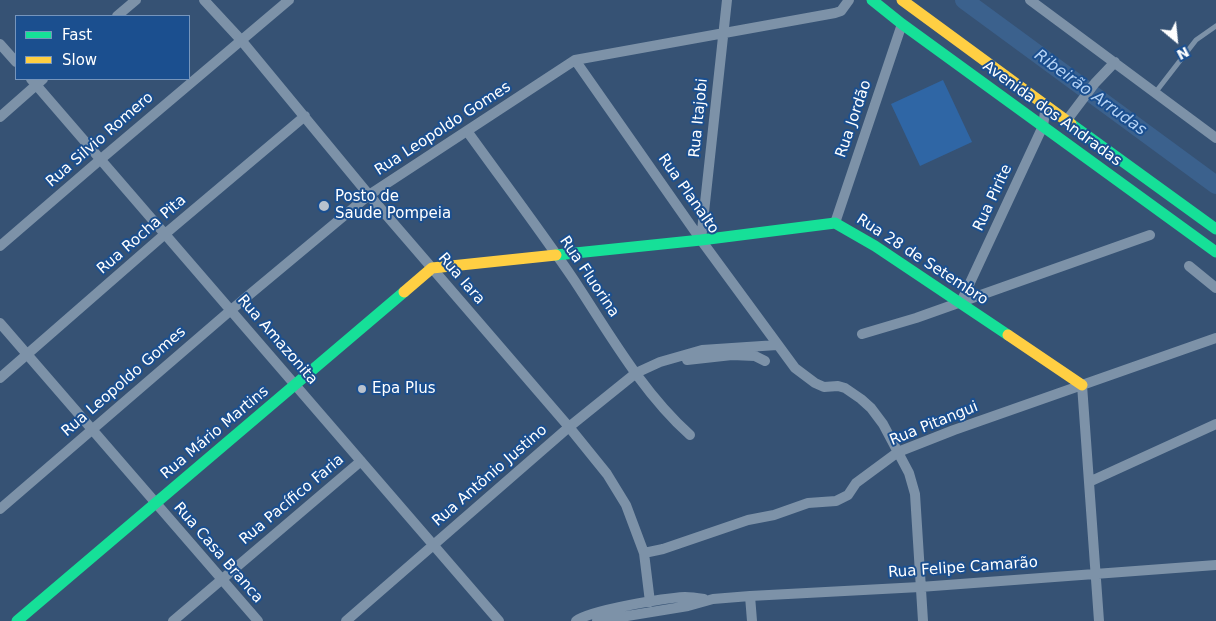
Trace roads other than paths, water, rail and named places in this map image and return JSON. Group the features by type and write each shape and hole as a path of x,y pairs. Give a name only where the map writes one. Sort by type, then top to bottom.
{"street":[{"path":"118,15 136,0"},
{"name":"Rua Iara","path":"204,0 305,116 369,195 569,427 607,474 626,504 644,552 650,602"},
{"name":"Rua Silvio Romero","path":"0,246 240,40 290,0"},
{"name":"Rua Itajobi","path":"701,240 727,0"},
{"name":"Rua Leopoldo Gomes","path":"0,509 231,310 369,195 575,60 835,13 841,11 849,0"},
{"name":"Avenida dos Andradas","path":"872,0 902,24 1216,252"},
{"name":"Avenida dos Andradas","path":"902,0 1046,104 1069,117 1216,229"},
{"path":"1030,0 1216,138"},
{"path":"902,24 904,15 914,10"},
{"name":"Rua Jordão","path":"835,223 902,24"},
{"path":"0,44 15,61"},
{"name":"Rua Planalto","path":"575,60 777,345"},
{"path":"1069,117 1114,62"},
{"path":"0,117 37,81"},
{"name":"Rua Amazonita","path":"37,81 165,234 499,621"},
{"name":"Rua Pirite","path":"960,302 1043,126 1046,104"},
{"name":"Rua Rocha Pita","path":"0,378 165,234 305,116"},
{"name":"Rua Fluorina","path":"467,131 557,255 636,373 671,418 690,435"},
{"name":"Rua 28 de Setembro","path":"432,268 701,240 835,223 875,246 1082,385"},
{"path":"862,334 916,318 1150,235"},
{"path":"1189,266 1216,288"},
{"name":"Rua Mário Martins","path":"17,621 432,268"},
{"name":"Rua Casa Branca","path":"0,323 258,621"},
{"name":"Rua Pitangui","path":"644,552 663,549 808,503 836,501 848,495 856,483 898,452 954,430 1216,338"},
{"path":"777,345 795,368 809,380 824,387 838,386 846,388 861,399 871,408 883,424 898,452 909,473 915,494 923,621"},
{"name":"Rua Antônio Justino","path":"346,621 569,427 636,373 660,362 702,350 777,345"},
{"name":"Rua Antônio Justino","path":"660,362 671,363 705,357 732,355 755,356 764,361"},
{"path":"1082,385 1099,621"},
{"path":"1089,482 1216,424"},
{"name":"Rua Pacífico Faria","path":"173,621 361,461"},
{"name":"Rua Felipe Camarão","path":"578,620 650,602 687,597 713,599 920,587 1216,565"},
{"path":"750,596 752,621"},
{"name":"Rua Felipe Camarão","path":"597,621 688,606 713,599"}],"lane":[{"path":"1155,94 1196,40 1216,26"}],"waterway":[{"name":"Ribeirão Arrudas","path":"964,0 1216,185"}],"place":[{"name":"Posto de Saude Pompeia","path":"324,206"},
{"name":"Epa Plus","path":"362,389"}]}
